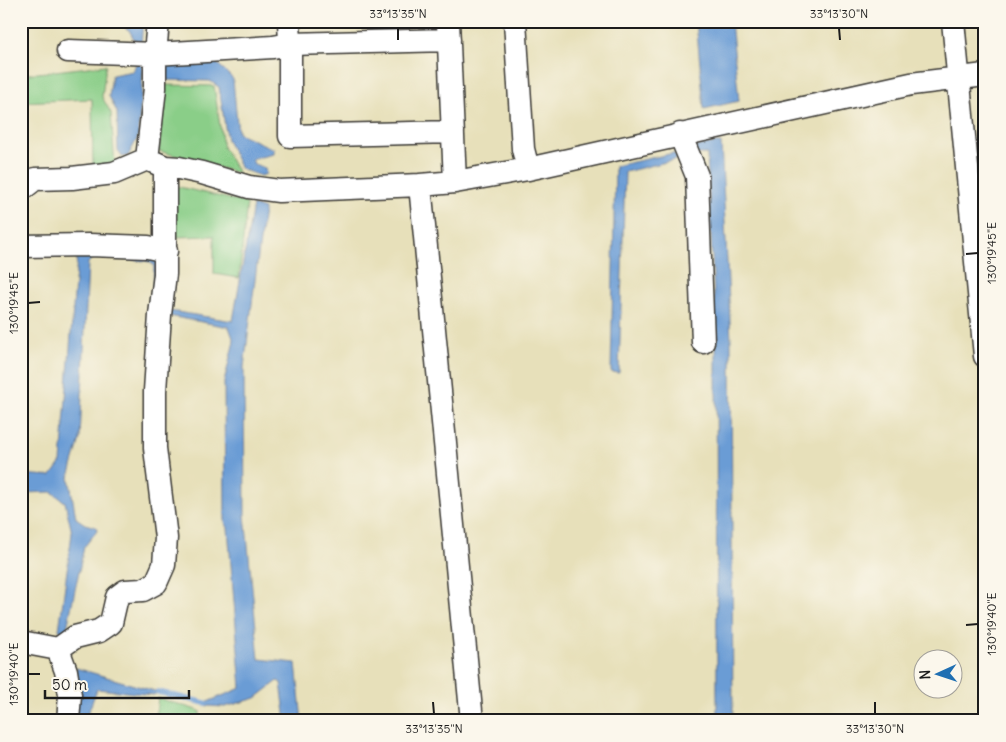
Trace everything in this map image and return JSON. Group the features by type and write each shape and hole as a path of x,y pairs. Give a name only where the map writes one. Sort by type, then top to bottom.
{"street":[{"path":"21,642 58,649 75,637 99,631 111,623 117,596 125,591 143,590 156,583 164,566 166,538 155,448 155,391 166,252 156,163 155,88 144,53 158,21"},
{"path":"288,21 290,44 290,136 453,132"},
{"path":"516,21 524,148 528,169"},
{"path":"953,21 985,356"},
{"path":"68,51 144,53 273,47 370,32 449,30 455,182"},
{"path":"26,181 114,174 156,163 202,173 249,187 279,191 455,182 528,169 911,84 985,75"},
{"path":"680,134 697,176 703,342"},
{"path":"420,185 472,721"},
{"path":"21,246 89,244 148,247 166,252"},
{"path":"58,649 66,671 70,695 68,721"}],"green space":[{"path":"106,65 102,97 111,113 115,166 93,171 92,99 21,102 21,75"},
{"path":"164,85 214,86 223,147 238,173 159,151"},
{"path":"175,186 247,203 239,278 214,274 214,236 174,237"},
{"path":"158,698 200,711 200,721 155,721"}],"water":[{"path":"113,21 143,21 141,45 143,72 138,137 128,156 122,157 118,150 117,112 109,96 112,75 133,71 138,59 137,45 129,30"},
{"path":"696,21 731,21 739,101 704,109"},
{"path":"213,59 233,79 238,133 274,149 274,154 252,159 254,164 265,168 266,174 261,176 241,169 227,140 219,87 210,81 164,80 164,63"},
{"path":"721,143 731,340 733,721 717,721 716,338 707,154 695,154 694,147"},
{"path":"674,153 678,159 625,172 619,373 611,372 615,166"},
{"path":"253,205 264,209 244,367 245,515 259,659 296,663 302,721 286,721 281,683 278,681 256,698 225,707 207,706 205,703 241,688 228,528 225,522 224,382 234,341 229,327 169,316 170,311 233,321"},
{"path":"84,253 153,256 160,264 152,295 154,265 147,261 93,257 88,263 80,439 69,477 76,518 85,524 96,527 97,531 84,547 67,628 63,633 59,630 72,533 65,502 52,492 21,493 21,474 51,476 61,462 77,257"},
{"path":"76,668 158,692 154,695 97,689 85,721 76,721"}],"waterway":[{"path":"158,692 205,703"}]}
